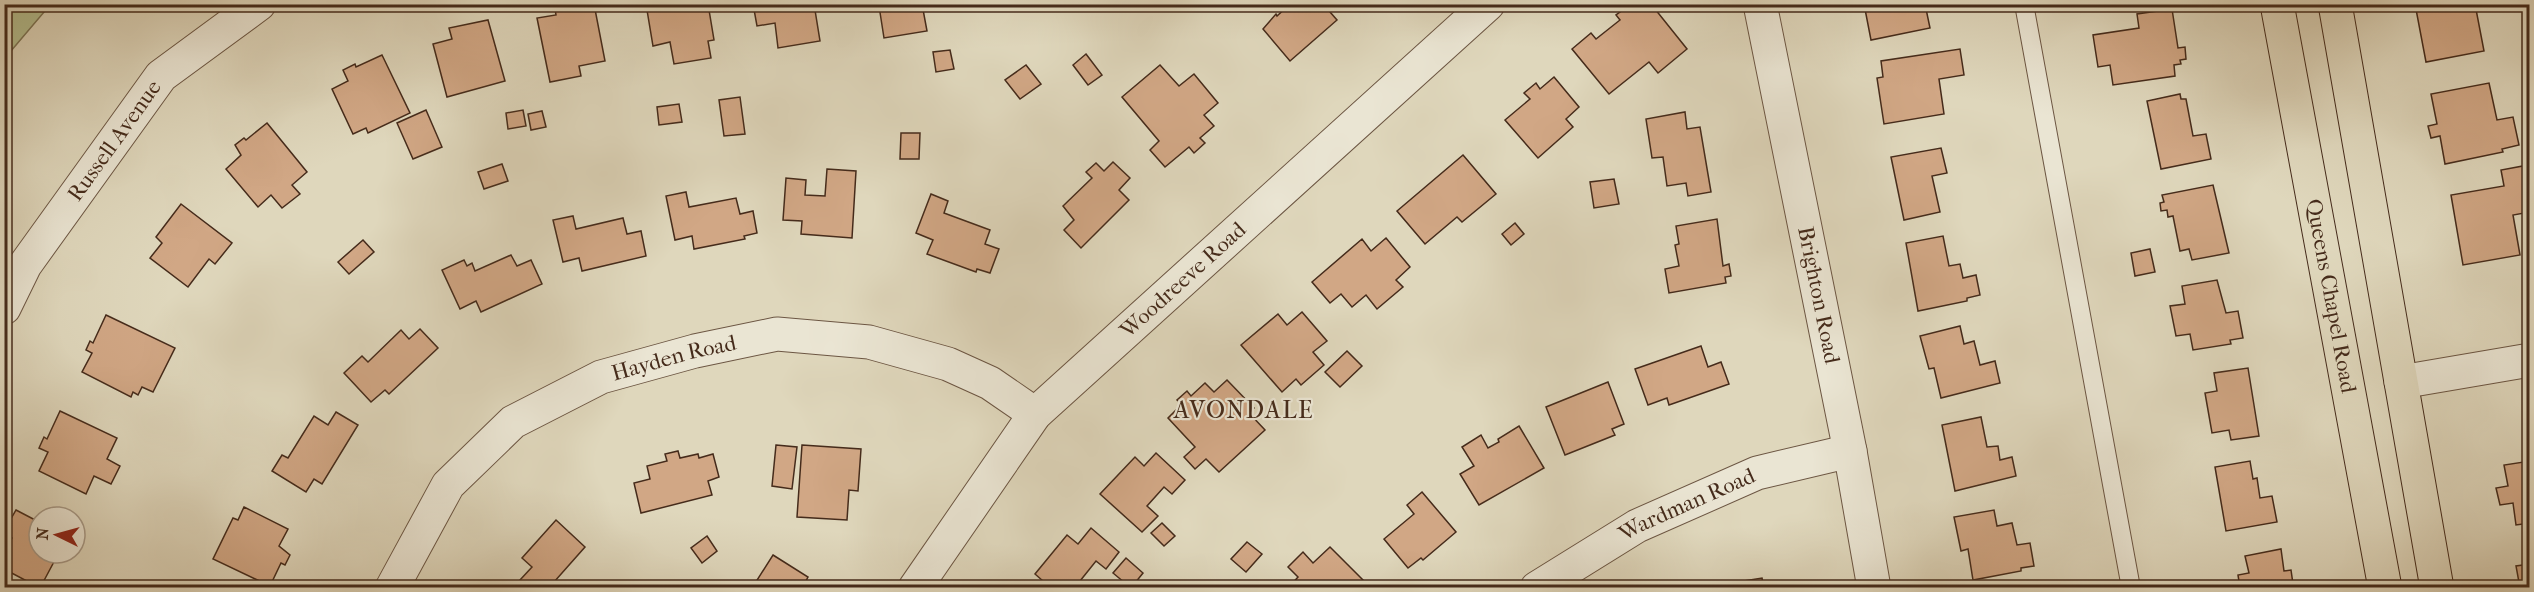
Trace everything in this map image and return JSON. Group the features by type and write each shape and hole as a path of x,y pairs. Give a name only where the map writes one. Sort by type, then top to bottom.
{"main road":[{"name":"Queens Chapel Road","path":"2277,4 2385,588"},
{"path":"2335,4 2437,588"}],"street":[{"name":"Russell Avenue","path":"4,308 25,265 161,76 259,4"},
{"name":"Woodreeve Road","path":"915,588 1035,414 1488,4"},
{"name":"Brighton Road","path":"1760,4 1850,451 1874,588"},
{"name":"Hayden Road","path":"392,588 448,485 513,422 601,377 694,351 777,334 869,342 948,364 990,383 1035,414"},
{"path":"2401,382 2529,360"},
{"name":"Wardman Road","path":"1537,588 1637,526 1757,472 1850,451"}],"lane":[{"path":"2024,4 2131,588"}],"green space":[{"path":"4,5 50,5 5,58"}],"building":[{"path":"567,4 594,4 605,61 579,66 581,76 550,82 537,18 556,15 555,9 567,7"},
{"path":"646,4 708,4 714,40 708,41 711,58 674,64 670,42 653,46"},
{"path":"753,4 814,4 820,41 778,48 775,23 757,26"},
{"path":"863,4 922,4 927,31 884,38 879,6 863,8"},
{"path":"1290,4 1323,4 1337,20 1290,61 1263,29 1276,14 1277,16"},
{"path":"1635,4 1651,4 1687,49 1658,73 1649,62 1609,94 1572,49 1591,33 1596,39 1620,20 1616,15 1627,7 1629,10"},
{"path":"1864,4 1925,4 1930,28 1871,40"},
{"path":"2415,4 2475,4 2484,51 2426,62"},
{"path":"2172,9 2178,48 2185,47 2186,59 2180,60 2181,64 2174,65 2175,76 2113,85 2110,65 2098,67 2093,35 2139,28 2137,14"},
{"path":"488,20 505,81 447,97 433,44 452,39 449,28"},
{"path":"1960,49 1964,75 1939,79 1944,114 1884,124 1877,78 1883,77 1881,61"},
{"path":"950,50 954,69 936,72 933,52"},
{"path":"1086,54 1102,75 1088,85 1073,65"},
{"path":"382,55 410,113 368,133 366,128 353,134 332,89 348,81 343,70 355,64 356,67"},
{"path":"1026,65 1041,84 1020,99 1005,80"},
{"path":"1160,65 1179,86 1194,74 1218,103 1204,115 1214,126 1200,138 1205,143 1194,153 1189,147 1165,167 1150,150 1159,141 1122,97"},
{"path":"1554,77 1579,107 1566,119 1573,127 1538,158 1505,120 1530,99 1524,93 1536,83 1540,89"},
{"path":"2489,83 2497,120 2513,117 2519,145 2502,149 2503,152 2445,164 2440,136 2431,138 2428,126 2437,124 2431,94"},
{"path":"2180,94 2181,99 2186,99 2193,136 2206,134 2211,159 2161,169 2147,101"},
{"path":"740,97 745,134 724,136 719,100"},
{"path":"679,104 682,122 659,125 657,107"},
{"path":"426,110 442,147 413,159 397,123"},
{"path":"523,110 526,126 508,129 506,113"},
{"path":"542,111 546,127 531,130 528,114"},
{"path":"1685,112 1687,129 1700,127 1711,192 1688,196 1686,183 1667,186 1663,157 1652,158 1646,119"},
{"path":"267,123 307,172 292,185 300,194 282,208 271,195 258,207 226,169 241,155 235,145 244,138 246,140"},
{"path":"901,133 920,133 919,159 900,159"},
{"path":"1941,148 1947,173 1932,176 1940,212 1904,220 1891,157"},
{"path":"1463,155 1496,194 1462,222 1457,217 1425,244 1397,211"},
{"path":"1113,162 1130,178 1119,190 1129,200 1081,248 1064,230 1074,220 1063,206 1092,178 1086,172 1096,163 1104,171"},
{"path":"502,164 508,181 484,189 478,172"},
{"path":"2523,166 2530,212 2513,215 2520,255 2463,265 2451,195 2504,186 2501,170"},
{"path":"827,169 856,171 852,238 801,234 802,221 783,220 786,178 806,180 805,195 825,196"},
{"path":"1614,179 1619,204 1594,208 1590,182"},
{"path":"2213,185 2229,253 2192,260 2189,249 2180,251 2173,216 2168,217 2167,210 2161,211 2160,203 2164,202 2162,195"},
{"path":"686,192 689,207 736,198 740,214 753,211 757,233 744,236 745,239 694,249 692,236 675,240 666,196"},
{"path":"931,194 948,201 944,213 990,230 985,244 999,249 990,273 977,269 976,272 927,254 933,240 916,233"},
{"path":"181,204 232,243 215,264 209,259 188,287 150,258 162,243 156,237"},
{"path":"573,216 576,229 623,218 627,234 641,231 646,256 582,271 579,258 563,262 553,220"},
{"path":"1717,219 1723,266 1729,264 1731,276 1725,277 1726,283 1669,293 1665,269 1679,266 1675,245 1679,244 1676,226"},
{"path":"1515,223 1524,234 1511,245 1502,234"},
{"path":"1943,236 1949,266 1960,264 1963,278 1976,275 1980,295 1967,298 1967,301 1918,311 1906,243"},
{"path":"1386,238 1410,267 1396,280 1403,287 1377,309 1366,295 1352,307 1341,294 1330,303 1312,282 1362,239 1371,251"},
{"path":"363,240 374,252 349,274 338,262"},
{"path":"2150,249 2155,272 2135,276 2131,253"},
{"path":"511,255 517,266 531,260 542,284 481,312 476,301 460,309 442,270 464,260 467,266 472,263 475,271"},
{"path":"2217,280 2226,313 2238,311 2243,338 2230,340 2231,344 2193,350 2190,334 2176,336 2170,306 2185,304 2182,286"},
{"path":"1302,312 1327,341 1313,352 1324,365 1301,385 1296,379 1282,392 1241,345 1278,314 1287,325"},
{"path":"106,315 175,348 153,392 142,387 138,395 133,392 131,397 82,372 92,353 86,350 90,341 93,343"},
{"path":"1960,326 1964,344 1974,341 1980,365 1995,361 2000,383 1941,398 1934,368 1929,369 1920,336"},
{"path":"420,329 438,348 389,394 385,390 371,402 344,373 362,356 368,362 401,330 409,339"},
{"path":"1701,346 1708,367 1721,362 1729,384 1669,405 1667,398 1648,405 1635,369"},
{"path":"1347,351 1362,366 1340,387 1325,372"},
{"path":"2248,368 2259,436 2231,440 2229,430 2212,433 2205,393 2217,391 2214,373"},
{"path":"1227,380 1254,408 1249,413 1265,430 1219,472 1206,459 1195,469 1184,457 1195,447 1168,418 1182,404 1177,400 1187,391 1191,396 1205,383 1214,392"},
{"path":"1608,382 1624,424 1612,429 1615,435 1565,455 1546,407"},
{"path":"60,411 117,438 107,459 120,466 111,484 94,476 86,494 39,471 48,452 39,448 44,437 47,439"},
{"path":"336,412 358,425 322,484 314,479 306,492 272,471 282,455 288,458 314,416 328,425"},
{"path":"1981,417 1987,447 1998,446 2000,460 2012,457 2016,476 1955,491 1942,425"},
{"path":"1519,426 1544,468 1479,505 1460,474 1474,466 1462,447 1481,435 1488,448"},
{"path":"776,445 797,447 792,489 772,486"},
{"path":"802,445 861,449 858,491 849,490 847,520 797,517"},
{"path":"678,451 680,458 698,454 699,458 713,454 719,477 708,481 712,495 641,513 634,483 650,479 647,466 667,461 665,454"},
{"path":"1156,453 1185,480 1172,494 1164,487 1147,506 1158,516 1142,532 1100,494 1135,457 1144,466"},
{"path":"2250,461 2253,479 2257,478 2260,498 2272,496 2277,522 2226,531 2215,467"},
{"path":"2530,461 2530,523 2516,525 2513,503 2500,505 2496,488 2508,486 2504,465"},
{"path":"1422,492 1456,532 1423,560 1421,558 1408,568 1384,539 1414,514 1407,505"},
{"path":"244,507 288,529 279,546 290,555 285,565 281,563 270,586 213,559 233,518 238,520"},
{"path":"16,510 27,516 27,565 52,565 40,588 4,569 4,552 12,538 4,534"},
{"path":"1994,510 1997,526 2012,523 2017,545 2030,543 2034,566 2021,568 2021,571 1973,580 1968,549 1961,551 1954,517"},
{"path":"556,520 585,547 554,582 559,588 528,588 520,580 532,567 522,558"},
{"path":"1162,523 1175,536 1164,546 1151,533"},
{"path":"1091,528 1119,552 1106,569 1096,561 1080,581 1088,588 1051,588 1035,574 1067,535 1078,544"},
{"path":"707,536 717,551 702,563 691,548"},
{"path":"1247,542 1262,554 1246,572 1231,559"},
{"path":"1330,547 1371,588 1288,588 1298,577 1288,567 1303,552 1313,563"},
{"path":"2281,549 2284,571 2291,570 2293,584 2289,584 2289,588 2240,588 2238,575 2249,573 2245,556"},
{"path":"773,555 808,577 802,588 752,588"},
{"path":"1126,558 1143,573 1131,588 1113,573"},
{"path":"2530,564 2530,588 2520,588 2516,566"},
{"path":"1762,578 1764,588 1725,588 1725,584"}],"district":[{"name":"AVONDALE","path":"1244,410"}]}
